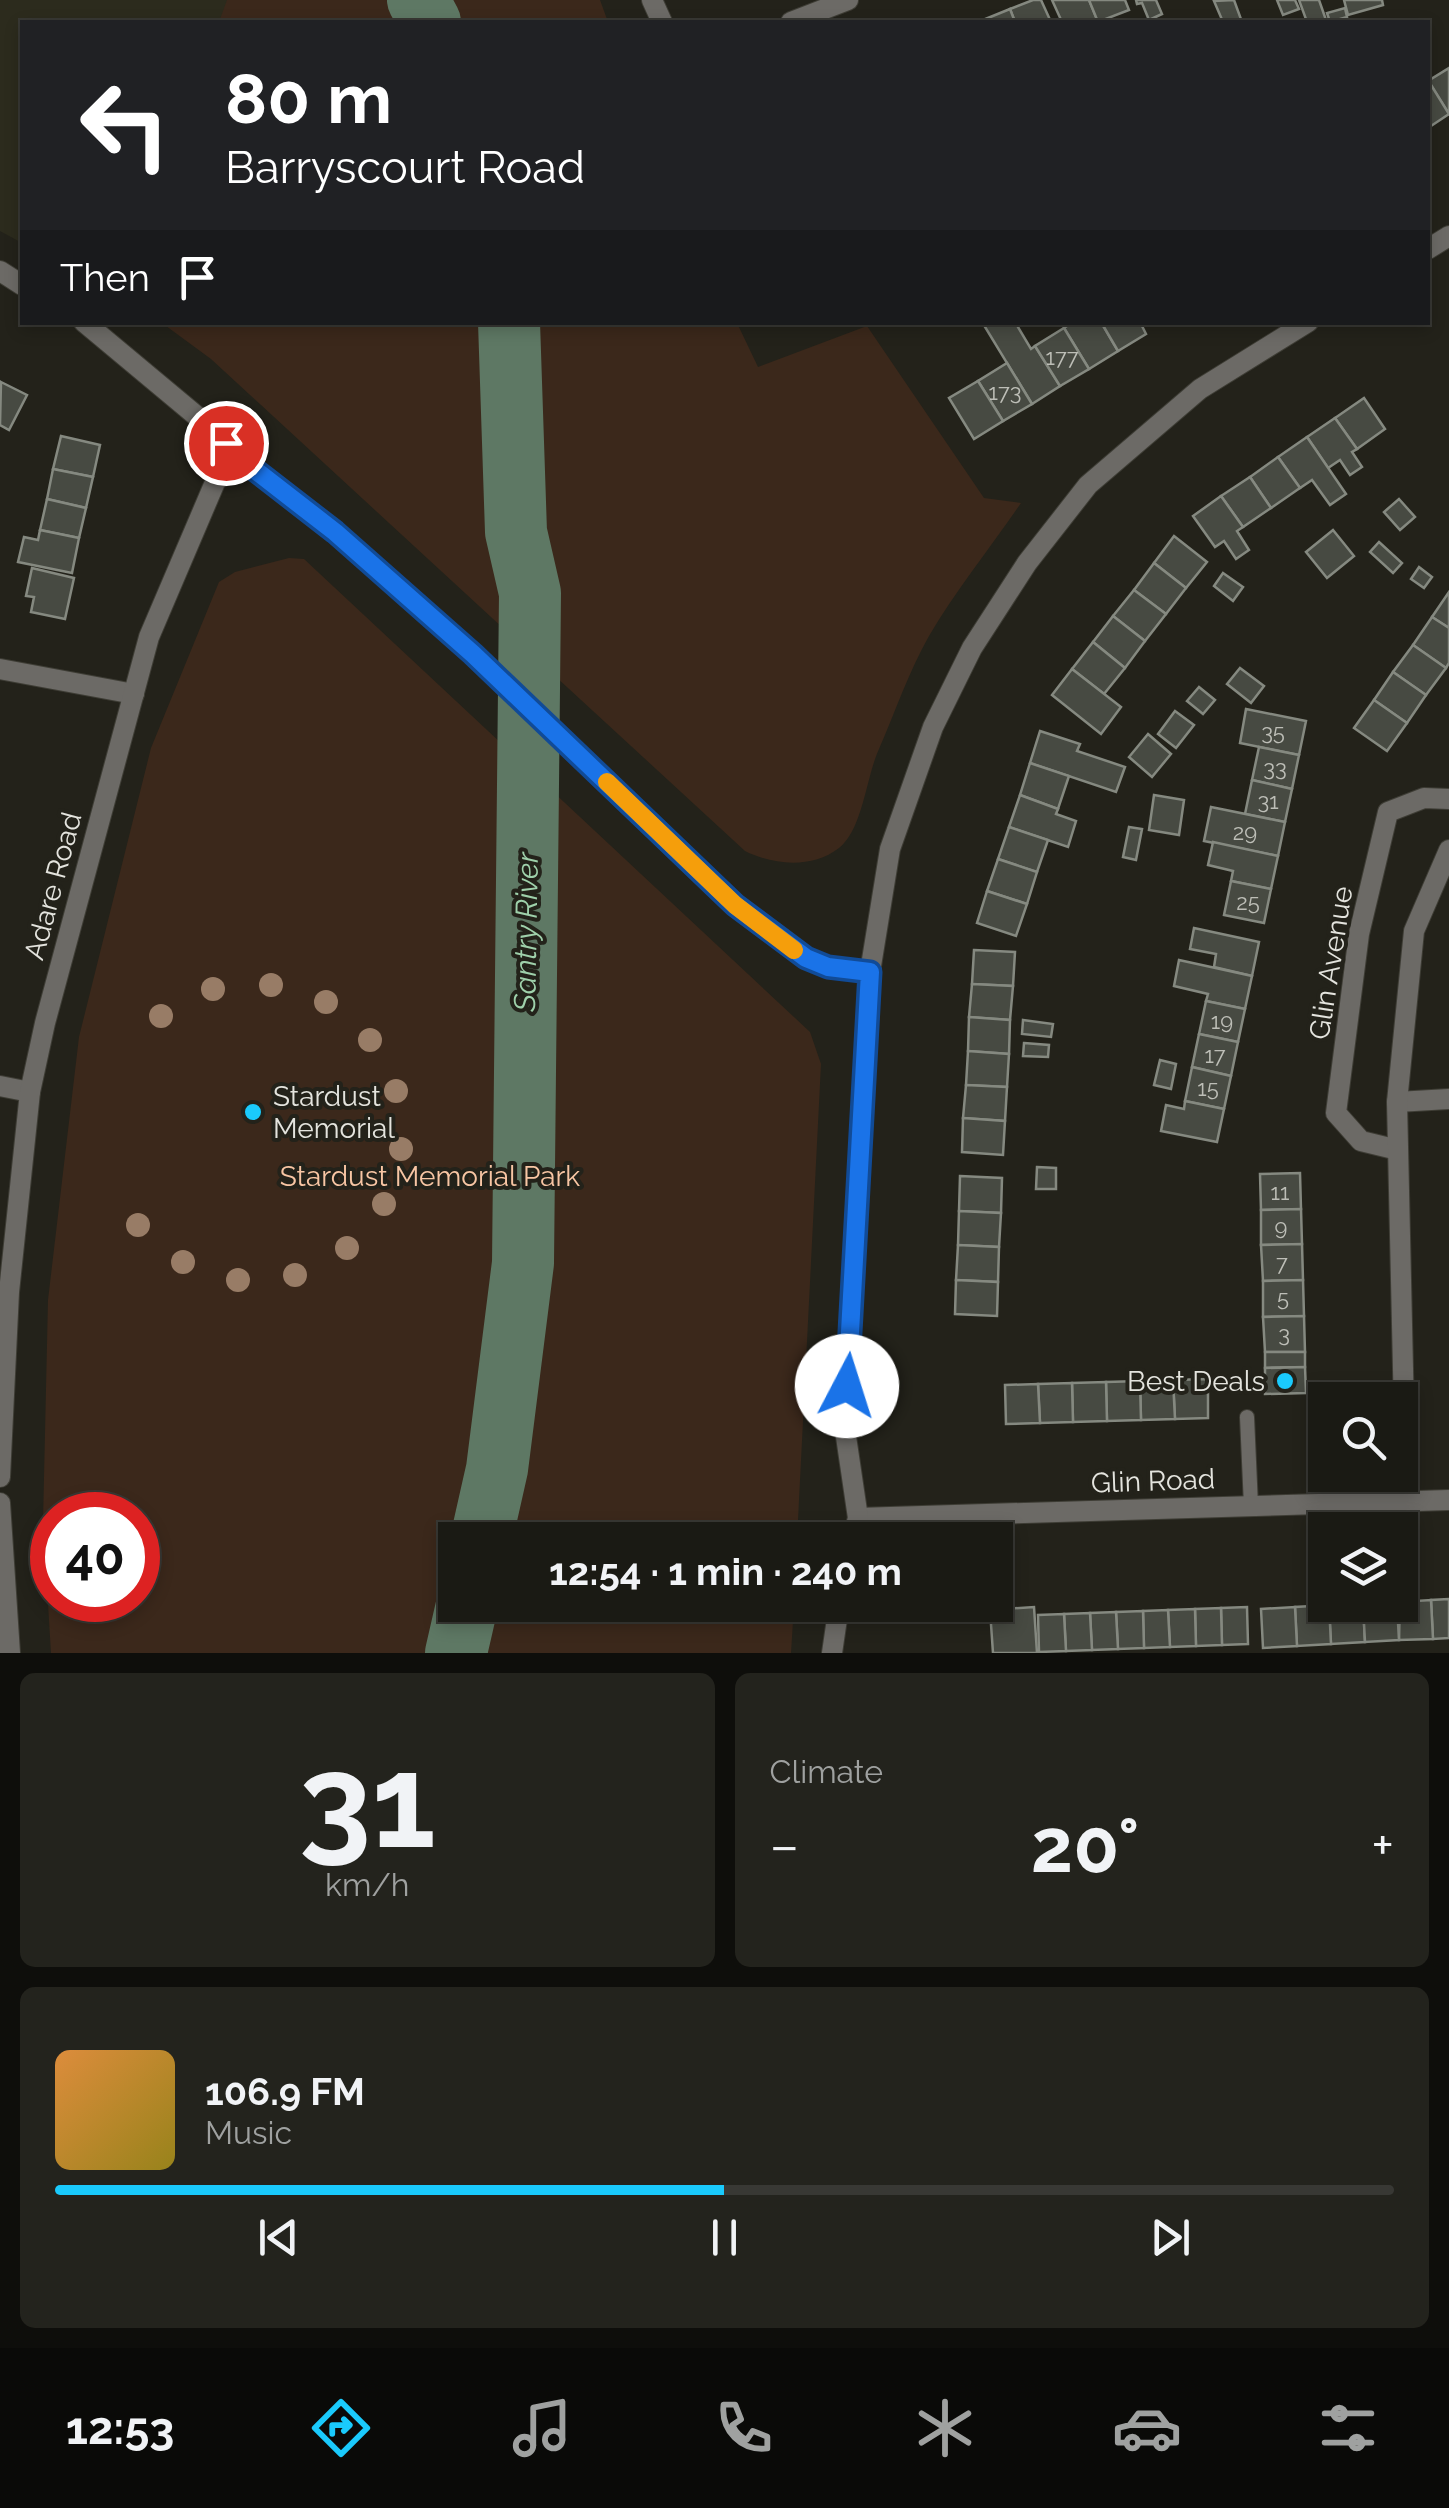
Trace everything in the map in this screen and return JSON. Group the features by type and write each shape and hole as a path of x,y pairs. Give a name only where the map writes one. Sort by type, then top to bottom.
{"street":[{"path":"796,20 848,0"},
{"path":"88,325 205,423 246,463 335,532 501,681 735,905 806,958 828,967 870,972"},
{"path":"857,1522 844,1422 870,972 890,848 933,727 972,648 1027,563 1088,485 1200,389 1303,325"},
{"name":"Adare Road","path":"0,1477 9,1292 30,1092 45,1023 149,637 216,480 246,463"},
{"path":"0,669 134,694"},
{"name":"Glin Avenue","path":"1398,1150 1361,1141 1336,1113 1360,934 1388,812 1424,798 1449,799"},
{"path":"1406,1502 1398,1102 1414,932 1449,850"},
{"path":"0,1086 30,1092"},
{"path":"1398,1102 1449,1099"},
{"name":"Glin Road","path":"858,1518 1449,1500"},
{"path":"0,1504 10,1653"},
{"path":"832,1653 837,1622"}],"lane":[{"path":"1247,1417 1251,1506"}],"shaded area":[{"path":"0,0 234,0 229,20 20,20 20,242 0,231"}],"green space":[{"path":"227,0 600,0 607,20 220,20"},
{"path":"165,325 738,325 758,367 867,326 984,498 1021,503 922,649 879,749 859,816 847,839 839,848 817,859 792,863 768,859 745,851 211,359"},
{"name":"Stardust Memorial Park","path":"289,558 304,559 810,1032 821,1064 798,1522 438,1522 438,1622 793,1622 791,1653 51,1653 49,1622 160,1622 160,1492 44,1492 48,1300 79,1037 151,748 219,582 235,572"}],"building":[{"path":"1041,0 1050,20 1014,20 1010,9"},
{"path":"1052,0 1089,0 1097,20 1061,20"},
{"path":"1089,0 1125,0 1129,10 1097,20"},
{"path":"1136,0 1156,0 1162,14 1149,20 1142,3 1137,4"},
{"path":"1234,0 1241,20 1222,20 1214,1"},
{"path":"1277,0 1295,0 1299,9 1283,15"},
{"path":"1299,0 1319,0 1326,20 1306,20"},
{"path":"1344,0 1382,0 1383,5 1348,15"},
{"path":"1345,8 1347,17 1329,20 1327,13"},
{"path":"1010,9 1014,20 983,20"},
{"path":"1449,68 1449,114 1430,84 1430,80"},
{"path":"1430,83 1449,114 1430,127"},
{"path":"984,325 1017,325 1060,386 1032,404"},
{"path":"1103,325 1118,351 1089,369 1064,328"},
{"path":"1103,325 1142,325 1146,334 1118,351"},
{"path":"1064,328 1089,369 1060,386 1035,346"},
{"path":"1007,363 1032,404 1003,421 978,381"},
{"path":"978,381 1003,421 974,439 949,398"},
{"path":"1,382 27,395 9,430 0,425"},
{"path":"1364,398 1385,429 1357,449 1335,418"},
{"path":"1335,418 1357,449 1352,452 1362,467 1350,475 1340,460 1328,468 1307,437"},
{"path":"61,436 100,445 93,477 53,469"},
{"path":"1307,437 1346,494 1330,505 1312,480 1300,488 1278,457"},
{"path":"1278,457 1300,488 1271,508 1250,477"},
{"path":"53,469 93,477 86,508 47,499"},
{"path":"1250,477 1271,508 1243,527 1221,496"},
{"path":"1221,496 1243,527 1237,531 1249,550 1236,559 1224,541 1215,547 1193,516"},
{"path":"47,499 86,508 79,538 40,530"},
{"path":"1399,499 1415,517 1400,530 1384,512"},
{"path":"40,530 79,538 72,573 18,562 24,537 38,540"},
{"path":"1333,530 1354,556 1327,578 1306,552"},
{"path":"1174,536 1207,562 1186,588 1154,563"},
{"path":"1379,542 1402,563 1393,573 1370,552"},
{"path":"1154,563 1186,588 1166,614 1134,590"},
{"path":"1419,567 1432,577 1424,588 1411,579"},
{"path":"32,568 74,578 65,619 31,612 34,597 26,596"},
{"path":"1223,573 1243,587 1233,601 1214,586"},
{"path":"1134,590 1166,614 1145,641 1113,616"},
{"path":"1449,592 1449,628 1432,617"},
{"path":"1113,616 1145,641 1125,668 1093,642"},
{"path":"1432,617 1449,628 1446,668 1413,645"},
{"path":"1093,642 1125,668 1104,694 1072,669"},
{"path":"1413,645 1446,668 1426,695 1393,672"},
{"path":"1240,668 1264,686 1251,703 1227,684"},
{"path":"1072,669 1121,707 1101,734 1052,695"},
{"path":"1393,672 1426,695 1407,723 1374,700"},
{"path":"1199,687 1215,700 1203,714 1187,701"},
{"path":"1374,700 1407,723 1387,751 1354,728"},
{"path":"1246,709 1306,721 1299,755 1240,743"},
{"path":"1175,711 1194,725 1176,748 1158,734"},
{"path":"1040,731 1080,744 1077,751 1125,767 1116,792 1030,763"},
{"path":"1148,734 1171,754 1152,777 1129,757"},
{"path":"1259,747 1299,755 1292,789 1252,780"},
{"path":"1030,763 1069,776 1058,809 1020,795"},
{"path":"1252,780 1292,789 1285,822 1245,814"},
{"path":"1020,795 1058,809 1056,814 1076,821 1068,847 1009,827"},
{"path":"1154,795 1184,800 1179,835 1149,830"},
{"path":"1211,807 1285,822 1278,856 1204,841"},
{"path":"1009,827 1048,840 1037,872 998,859"},
{"path":"1129,827 1142,829 1136,860 1123,857"},
{"path":"1213,842 1278,856 1271,889 1231,881 1233,871 1208,865"},
{"path":"998,859 1037,872 1027,904 987,891"},
{"path":"1231,881 1271,889 1264,923 1224,915"},
{"path":"987,891 1027,904 1016,936 977,923"},
{"path":"1194,928 1259,942 1252,976 1214,967 1216,954 1190,949"},
{"path":"974,950 1015,952 1013,986 972,984"},
{"path":"1179,960 1252,976 1245,1009 1206,1001 1208,994 1174,986"},
{"path":"972,984 1013,986 1010,1020 969,1017"},
{"path":"1206,1001 1245,1009 1238,1042 1199,1034"},
{"path":"969,1017 1010,1020 1009,1054 968,1051"},
{"path":"1023,1020 1053,1024 1051,1037 1022,1034"},
{"path":"1199,1034 1238,1042 1231,1076 1192,1067"},
{"path":"1024,1043 1049,1045 1048,1057 1023,1056"},
{"path":"968,1051 1009,1054 1007,1087 966,1085"},
{"path":"1160,1060 1176,1064 1171,1089 1154,1085"},
{"path":"1192,1067 1231,1076 1224,1109 1185,1101"},
{"path":"966,1085 1007,1087 1005,1121 963,1118"},
{"path":"1185,1101 1224,1109 1217,1142 1161,1131 1166,1105 1184,1109"},
{"path":"963,1118 1005,1121 1003,1155 962,1152"},
{"path":"1037,1167 1056,1168 1056,1189 1036,1189"},
{"path":"1300,1173 1301,1209 1261,1210 1260,1174"},
{"path":"960,1176 1002,1178 1001,1213 959,1211"},
{"path":"1301,1209 1302,1244 1261,1245 1261,1210"},
{"path":"959,1211 1001,1213 999,1247 958,1245"},
{"path":"1302,1244 1303,1280 1263,1281 1261,1245"},
{"path":"958,1245 999,1247 998,1282 956,1280"},
{"path":"956,1280 998,1282 997,1316 955,1314"},
{"path":"1303,1280 1304,1316 1263,1317 1263,1281"},
{"path":"1304,1316 1305,1352 1265,1352 1263,1317"},
{"path":"1265,1352 1305,1352 1305,1367 1265,1368"},
{"name":"Best Deals","path":"1305,1367 1306,1393 1265,1394 1265,1368"},
{"path":"1208,1379 1208,1418 1175,1419 1173,1380"},
{"path":"1173,1380 1175,1419 1141,1420 1140,1381"},
{"path":"1140,1381 1141,1420 1107,1421 1106,1382"},
{"path":"1106,1382 1107,1421 1073,1422 1072,1383"},
{"path":"1072,1383 1073,1422 1040,1423 1038,1384"},
{"path":"1038,1384 1040,1423 1006,1424 1005,1385"},
{"path":"1449,1599 1449,1638 1433,1639 1431,1600"},
{"path":"1431,1600 1433,1639 1399,1640 1399,1622 1418,1622 1418,1601"},
{"path":"1308,1606 1308,1622 1330,1622 1331,1644 1297,1646 1295,1607"},
{"path":"1034,1607 1037,1653 993,1653 991,1622 1013,1622 1013,1608"},
{"path":"1247,1607 1248,1644 1222,1645 1221,1608"},
{"path":"1295,1607 1297,1646 1263,1648 1261,1609"},
{"path":"1221,1608 1222,1645 1196,1646 1195,1609"},
{"path":"1195,1609 1196,1646 1170,1647 1168,1610"},
{"path":"1168,1610 1170,1647 1144,1648 1143,1611"},
{"path":"1143,1611 1144,1648 1118,1649 1116,1612"},
{"path":"1116,1612 1118,1649 1092,1650 1090,1613"},
{"path":"1090,1613 1092,1650 1066,1651 1064,1614"},
{"path":"1064,1614 1066,1651 1039,1652 1038,1615"},
{"path":"1330,1622 1364,1622 1365,1642 1331,1644"},
{"path":"1364,1622 1398,1622 1399,1640 1365,1642"}],"waterway":[{"name":"Santry River","path":"418,0 429,20"},
{"name":"Santry River","path":"485,1522 497,1469 523,1263 530,593 516,532 509,325"},
{"name":"Santry River","path":"456,1653 463,1622"}],"slow traffic":[{"path":"607,782 735,905 794,950"}],"place":[{"name":"Stardust Memorial","path":"253,1112"},
{"name":"Best Deals","path":"1285,1381"}],"route":[{"path":"226,443 335,532 473,654 735,905 806,958 828,967 870,972 847,1386"}]}
